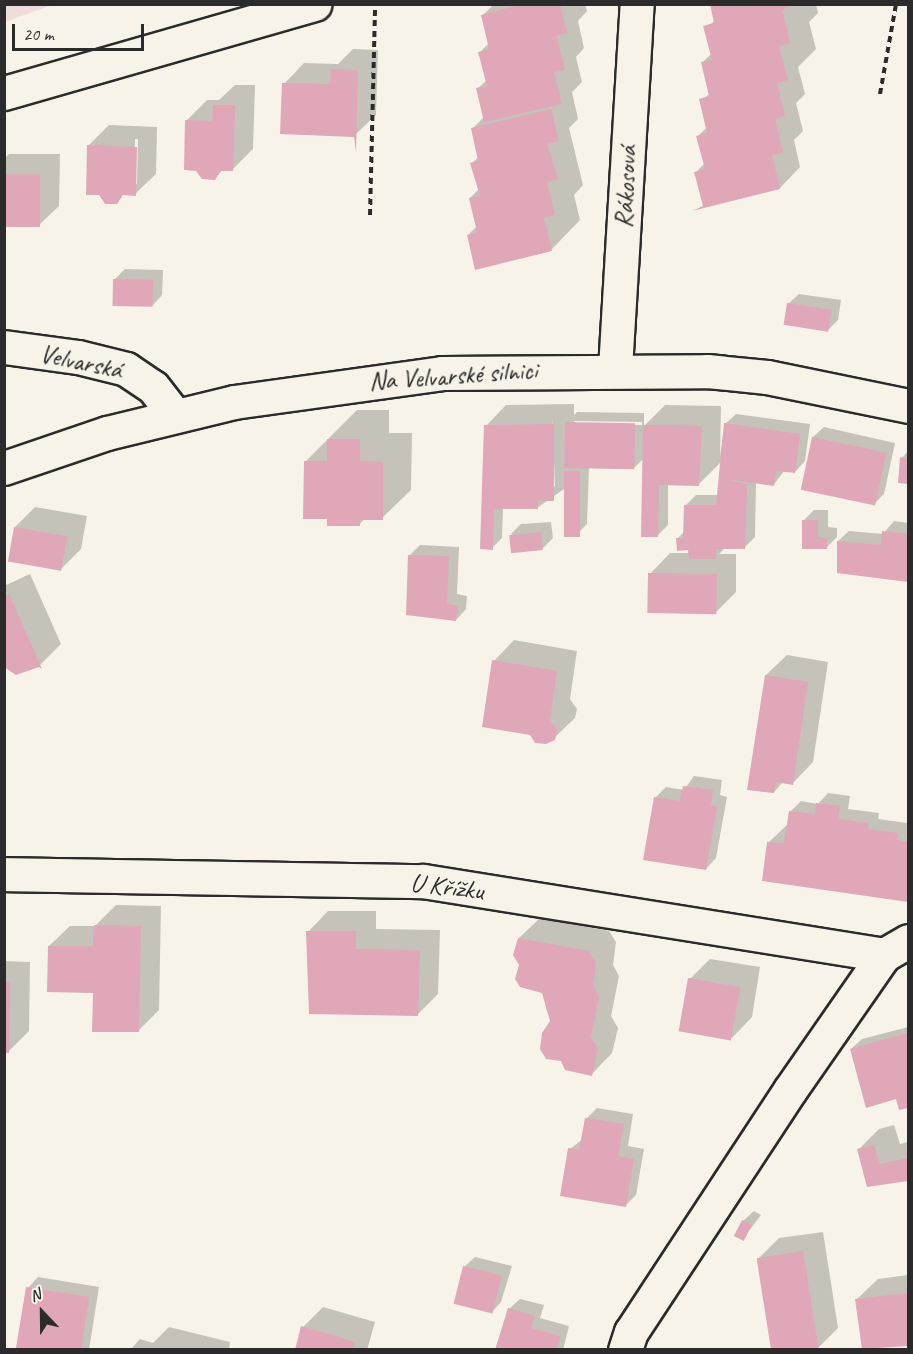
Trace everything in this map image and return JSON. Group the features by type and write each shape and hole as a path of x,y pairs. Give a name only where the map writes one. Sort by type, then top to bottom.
{"street":[{"path":"4,93 314,4"},
{"name":"Rákosová","path":"615,369 637,4"},
{"name":"Velvarská","path":"4,347 78,357 126,369 153,387 175,415"},
{"name":"Na Velvarské silnici","path":"4,468 107,433 175,415 292,391 432,374 615,369 707,371 767,378 909,406"},
{"name":"U Křížku","path":"4,874 423,881 896,948 790,1090 631,1332 625,1350"}],"path":[{"path":"370,215 375,4"},
{"path":"880,94 896,4"}],"shaded area":[{"path":"5,4 52,4 52,5 5,22"}],"building":[{"path":"524,4 560,4 567,33 556,36 565,70 554,72 562,104 484,122 476,88 487,86 478,52 489,49 481,15"},
{"path":"710,4 792,4 782,10 790,43 779,46 788,80 777,83 785,116 775,119 783,153 772,155 780,189 692,211 703,206 694,172 705,169 696,136 707,133 699,99 709,96 701,62 712,60 703,26 714,23"},
{"path":"331,69 358,70 356,152 354,137 280,134 282,83 330,84"},
{"path":"213,105 235,105 233,171 221,171 215,180 202,179 196,171 184,170 185,120 212,121"},
{"path":"551,109 559,141 547,144 558,179 547,182 555,215 544,218 552,251 475,270 467,235 477,232 469,198 480,196 470,163 478,161 471,128"},
{"path":"87,145 137,147 136,196 123,195 117,204 105,204 99,195 86,195"},
{"path":"4,174 40,174 40,227 4,227"},
{"path":"113,279 153,280 153,307 113,306"},
{"path":"787,303 831,310 828,332 784,325"},
{"path":"565,422 635,423 634,469 564,468"},
{"path":"724,423 800,434 795,473 776,471 774,486 725,479 747,484 745,549 716,549 716,559 689,559 688,550 677,551 676,538 683,538 684,505 716,505"},
{"path":"554,424 554,501 538,501 538,509 494,509 493,550 480,549 484,425"},
{"path":"643,425 702,426 699,486 659,485 658,537 641,537"},
{"path":"812,437 886,453 875,506 801,490"},
{"path":"327,439 360,439 360,461 383,462 383,520 360,520 360,526 327,526 327,519 303,519 304,461 327,461"},
{"path":"900,457 908,459 908,484 898,483"},
{"path":"564,471 580,471 580,537 564,537"},
{"path":"802,520 818,520 818,537 827,538 827,549 802,549"},
{"path":"14,527 67,536 61,571 8,561"},
{"path":"882,531 908,534 908,582 837,573 837,541 881,545"},
{"path":"541,532 543,550 511,553 509,535"},
{"path":"408,555 449,556 447,604 458,606 456,621 406,615"},
{"path":"648,573 717,574 716,614 647,613"},
{"path":"9,594 42,669 39,667 16,675 4,667 4,596"},
{"path":"492,660 557,671 550,720 557,730 555,740 546,744 535,743 530,735 482,727"},
{"path":"765,675 808,682 793,785 776,782 774,793 747,790"},
{"path":"683,786 713,790 711,805 717,807 706,870 643,860 654,797 680,801"},
{"path":"816,803 840,806 838,819 869,823 868,829 898,833 897,840 908,842 908,902 762,881 767,842 784,843 789,811 815,814"},
{"path":"94,925 141,926 139,1032 92,1032 93,993 47,992 48,946 93,946"},
{"path":"306,931 356,931 356,949 420,950 418,1016 309,1014"},
{"path":"518,938 589,951 596,963 593,986 599,997 591,1037 598,1049 592,1076 565,1070 561,1061 546,1059 540,1049 542,1033 550,1021 542,993 520,987 515,979 519,965 513,955"},
{"path":"688,978 740,987 731,1040 679,1031"},
{"path":"4,982 10,982 9,1053 4,1053"},
{"path":"908,1033 908,1108 899,1110 896,1099 866,1108 850,1049"},
{"path":"585,1118 624,1124 618,1156 634,1159 626,1207 560,1196 568,1148 579,1150"},
{"path":"874,1145 880,1164 908,1158 908,1181 867,1187 857,1149"},
{"path":"742,1220 752,1225 744,1241 734,1236"},
{"path":"803,1251 819,1350 771,1350 757,1258"},
{"path":"463,1266 502,1276 492,1314 454,1304"},
{"path":"26,1287 89,1297 81,1350 16,1348"},
{"path":"908,1293 908,1346 862,1349 855,1299"},
{"path":"508,1308 535,1316 531,1328 560,1336 556,1350 495,1350"},
{"path":"301,1326 355,1342 353,1350 295,1350"}]}
